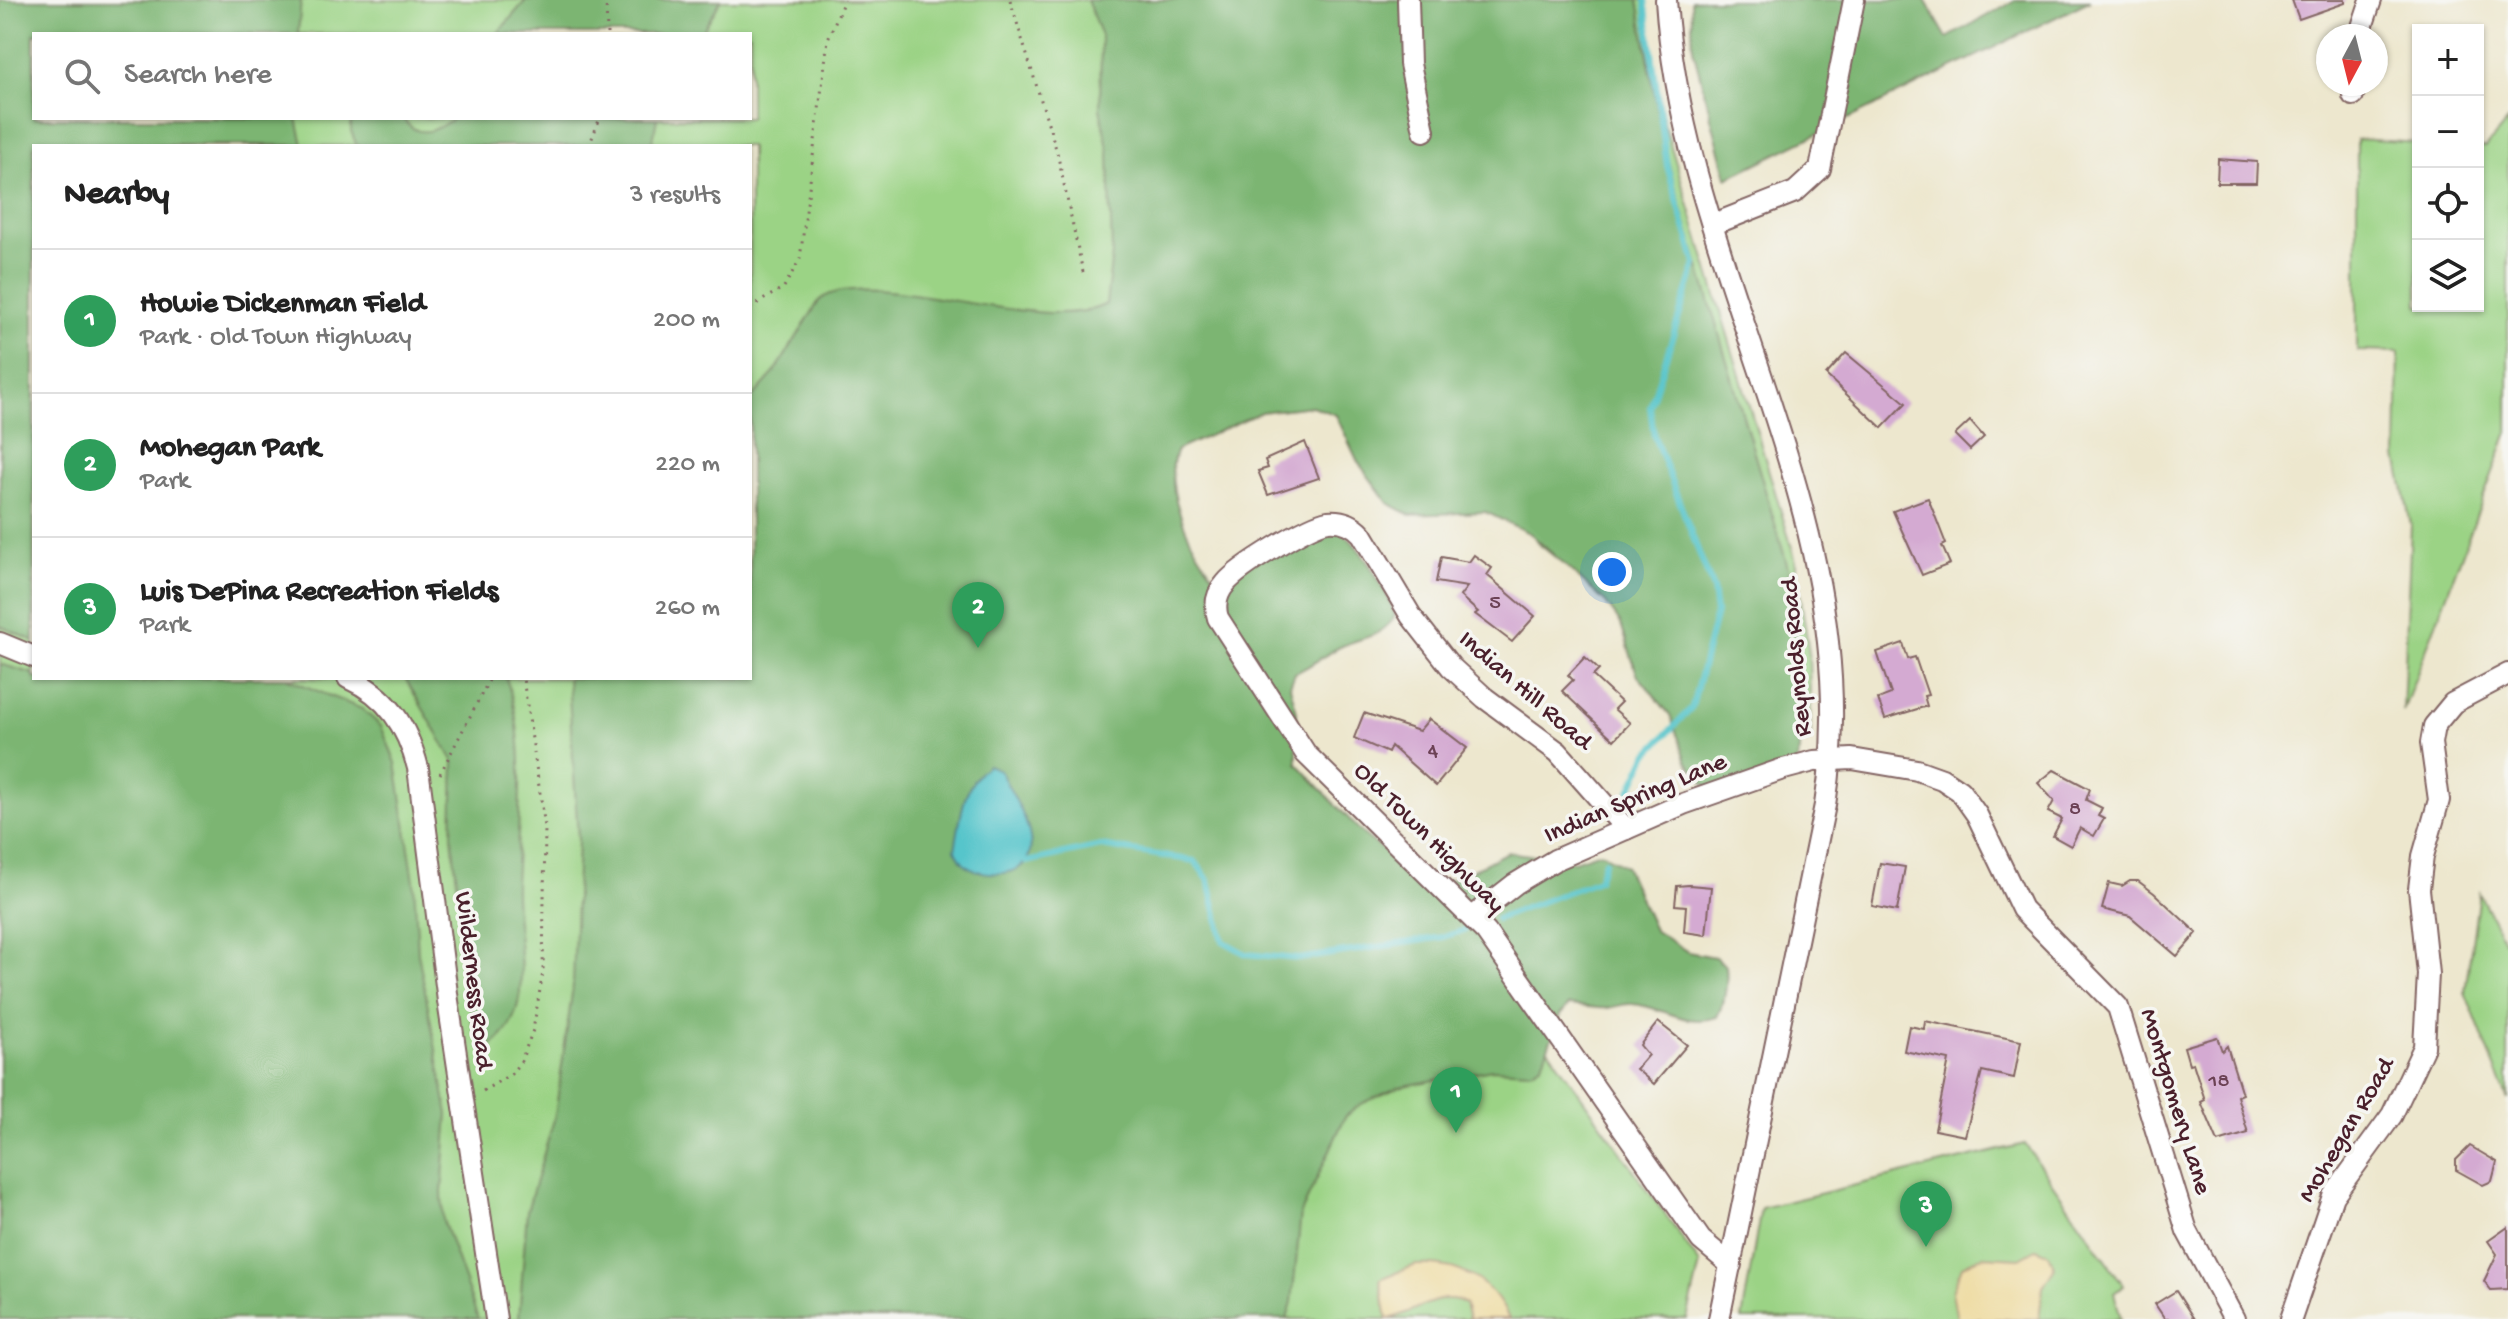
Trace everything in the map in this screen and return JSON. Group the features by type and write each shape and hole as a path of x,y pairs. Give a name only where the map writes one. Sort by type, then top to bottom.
{"street":[{"path":"1408,0 1410,64 1424,131"},
{"name":"Reynolds Road","path":"1666,0 1682,107 1815,559 1830,672 1831,760 1819,837 1719,1319"},
{"path":"1714,224 1795,192 1820,169 1827,147 1854,0"},
{"path":"2363,24 2371,0"},
{"name":"Indian Hill Road","path":"1217,598 1236,573 1316,525 1338,521 1351,524 1362,534 1411,616 1451,667 1485,698 1558,752 1626,829"},
{"name":"Old Town Highway","path":"1217,598 1216,610 1221,624 1298,745 1474,916 1701,1240 1731,1265"},
{"path":"0,643 32,656"},
{"name":"Mohegan Road","path":"2291,1319 2333,1196 2392,1115 2424,1047 2428,974 2419,889 2423,856 2439,800 2431,743 2434,726 2453,703 2508,674"},
{"name":"Wilderness Road","path":"352,680 378,695 399,719 414,753 423,800 462,1103 496,1319"},
{"name":"Indian Spring Lane","path":"1474,916 1534,872 1683,804 1780,770 1831,760"},
{"name":"Montgomery Lane","path":"1831,760 1861,760 1917,770 1951,784 1967,800 1987,833 2022,909 2111,997 2125,1022 2187,1231 2234,1319"}],"path":[{"path":"606,0 607,32"},
{"path":"752,307 784,287 800,259 828,39 844,0"},
{"path":"1010,0 1057,152 1084,277"},
{"path":"590,144 599,120"},
{"path":"423,800 489,680"},
{"path":"462,1103 511,1074 529,1043 540,998 545,827 523,680"}],"green space":[{"path":"0,0 1643,0 1650,56 1664,123 1795,558 1809,652 1811,739 1743,759 1624,612 1540,545 1465,415 1379,345 1118,479 1282,755 1481,954 1700,1264 1687,1319 0,1319"},
{"path":"0,0 301,0 298,32 32,32 32,120 297,120 303,144 32,144 32,640 0,626"},
{"path":"526,0 721,0 702,32 499,32"},
{"path":"1087,0 1638,0 1664,148 1799,605 1792,686 1801,740 1796,767 1723,799 1703,782 1687,761 1670,715 1637,674 1621,624 1606,603 1531,534 1486,512 1410,515 1388,503 1358,462 1336,415 1312,406 1261,412 1177,450 1173,482 1176,501 1190,538 1210,571 1221,582 1253,561 1336,527 1363,555 1379,580 1395,616 1377,633 1340,647 1295,673 1290,686 1297,712 1297,763 1363,834 1407,869 1431,883 1458,878 1507,852 1574,861 1600,852 1625,866 1654,930 1688,952 1715,957 1726,966 1727,979 1720,1011 1717,1017 1695,1020 1632,1004 1610,1008 1569,1005 1560,1015 1542,1064 1531,1071 1492,1069 1399,1087 1361,1104 1345,1117 1301,1213 1292,1302 1287,1319 519,1319 527,1211 555,1116 573,986 578,839 568,680 752,680 752,398 775,372 819,301 841,291 872,290 1041,312 1078,312 1106,304 1112,254 1109,153 1100,109 1101,36"},
{"path":"1691,0 1925,0 1947,38 2015,0 2091,0 1727,178 1693,49"},
{"path":"351,120 404,120 414,129 427,131 451,120 657,120 652,144 356,144"},
{"path":"2508,121 2508,432 2403,711 2411,525 2397,457 2399,352 2357,351 2357,139 2412,143 2412,312 2484,312 2486,147"},
{"path":"0,664 32,673 32,680 136,683 291,680 362,709 381,726 396,763 414,881 418,953 448,1114 443,1220 478,1319 0,1319"},
{"path":"406,680 507,680 518,728 520,754 515,905 521,972 515,1014 506,1031 490,1046 479,1038 472,1023 452,836 454,762"},
{"path":"2479,893 2508,949 2508,1100 2465,992"},
{"path":"2025,1144 2124,1286 2114,1293 2121,1319 1742,1319 1761,1208"}],"sand":[{"path":"2036,1249 2049,1254 2055,1267 2043,1286 2039,1319 1957,1319 1952,1292 1962,1266 1983,1256 2020,1258"},
{"path":"1416,1265 1445,1267 1472,1276 1493,1294 1509,1319 1469,1319 1465,1304 1446,1299 1387,1319 1380,1279"}],"water":[{"path":"988,765 1000,770 1021,810 1031,842 1027,861 1012,871 1002,873 973,869 963,862 955,849 967,792"}],"building":[{"path":"2292,0 2345,0 2345,3 2299,19"},
{"path":"2218,159 2257,162 2256,183 2217,183"},
{"path":"1846,353 1906,403 1882,428 1826,375"},
{"path":"1970,421 1984,437 1970,450 1955,435"},
{"path":"1305,442 1319,478 1268,495 1258,471 1268,468 1265,460"},
{"path":"1928,498 1946,544 1942,546 1950,564 1922,575 1893,511"},
{"path":"1474,555 1492,568 1487,575 1535,616 1512,642 1475,614 1478,612 1460,596 1467,587 1436,582 1441,557 1469,562"},
{"path":"1903,643 1908,659 1915,657 1928,695 1924,696 1927,706 1885,719 1878,699 1891,694 1877,652"},
{"path":"1585,657 1599,670 1593,676 1621,702 1614,709 1630,723 1614,740 1562,691 1573,680 1568,675"},
{"path":"1364,713 1419,731 1429,719 1467,748 1436,786 1391,746 1388,753 1354,738"},
{"path":"2054,770 2090,789 2086,800 2102,808 2098,816 2104,819 2094,836 2080,828 2071,846 2053,836 2062,819 2048,812 2054,801 2038,783"},
{"path":"1880,863 1905,867 1897,911 1872,906"},
{"path":"2138,881 2154,893 2197,933 2177,956 2130,916 2102,909 2109,883 2122,886"},
{"path":"1677,886 1711,887 1706,935 1684,932 1686,906 1675,905"},
{"path":"1925,1021 2021,1041 2014,1078 1982,1071 1965,1136 1935,1130 1949,1060 1904,1051 1909,1026 1924,1029"},
{"path":"1658,1022 1687,1045 1654,1084 1636,1069 1648,1055 1640,1045"},
{"path":"2217,1037 2222,1051 2227,1046 2242,1094 2237,1096 2248,1133 2218,1142 2201,1102 2205,1100 2193,1063 2189,1064 2184,1047"},
{"path":"2470,1146 2497,1162 2492,1181 2483,1185 2456,1170 2456,1160"},
{"path":"2508,1227 2508,1289 2491,1290 2484,1281 2497,1254 2488,1241"},
{"path":"2176,1291 2194,1319 2165,1319 2155,1304"}],"waterway":[{"path":"1630,791 1647,755 1692,707 1716,613 1713,589 1654,436 1650,407 1696,264 1667,166 1645,0"},
{"path":"1026,862 1101,846 1195,861 1209,881 1223,941 1246,954 1299,959 1443,937 1465,930"},
{"path":"1497,919 1598,880 1605,861"}],"place":[{"name":"Mohegan Park","path":"978,648"},
{"name":"Howie Dickenman Field","path":"1456,1133"},
{"name":"Luis DePina Recreation Fields","path":"1926,1247"}]}
